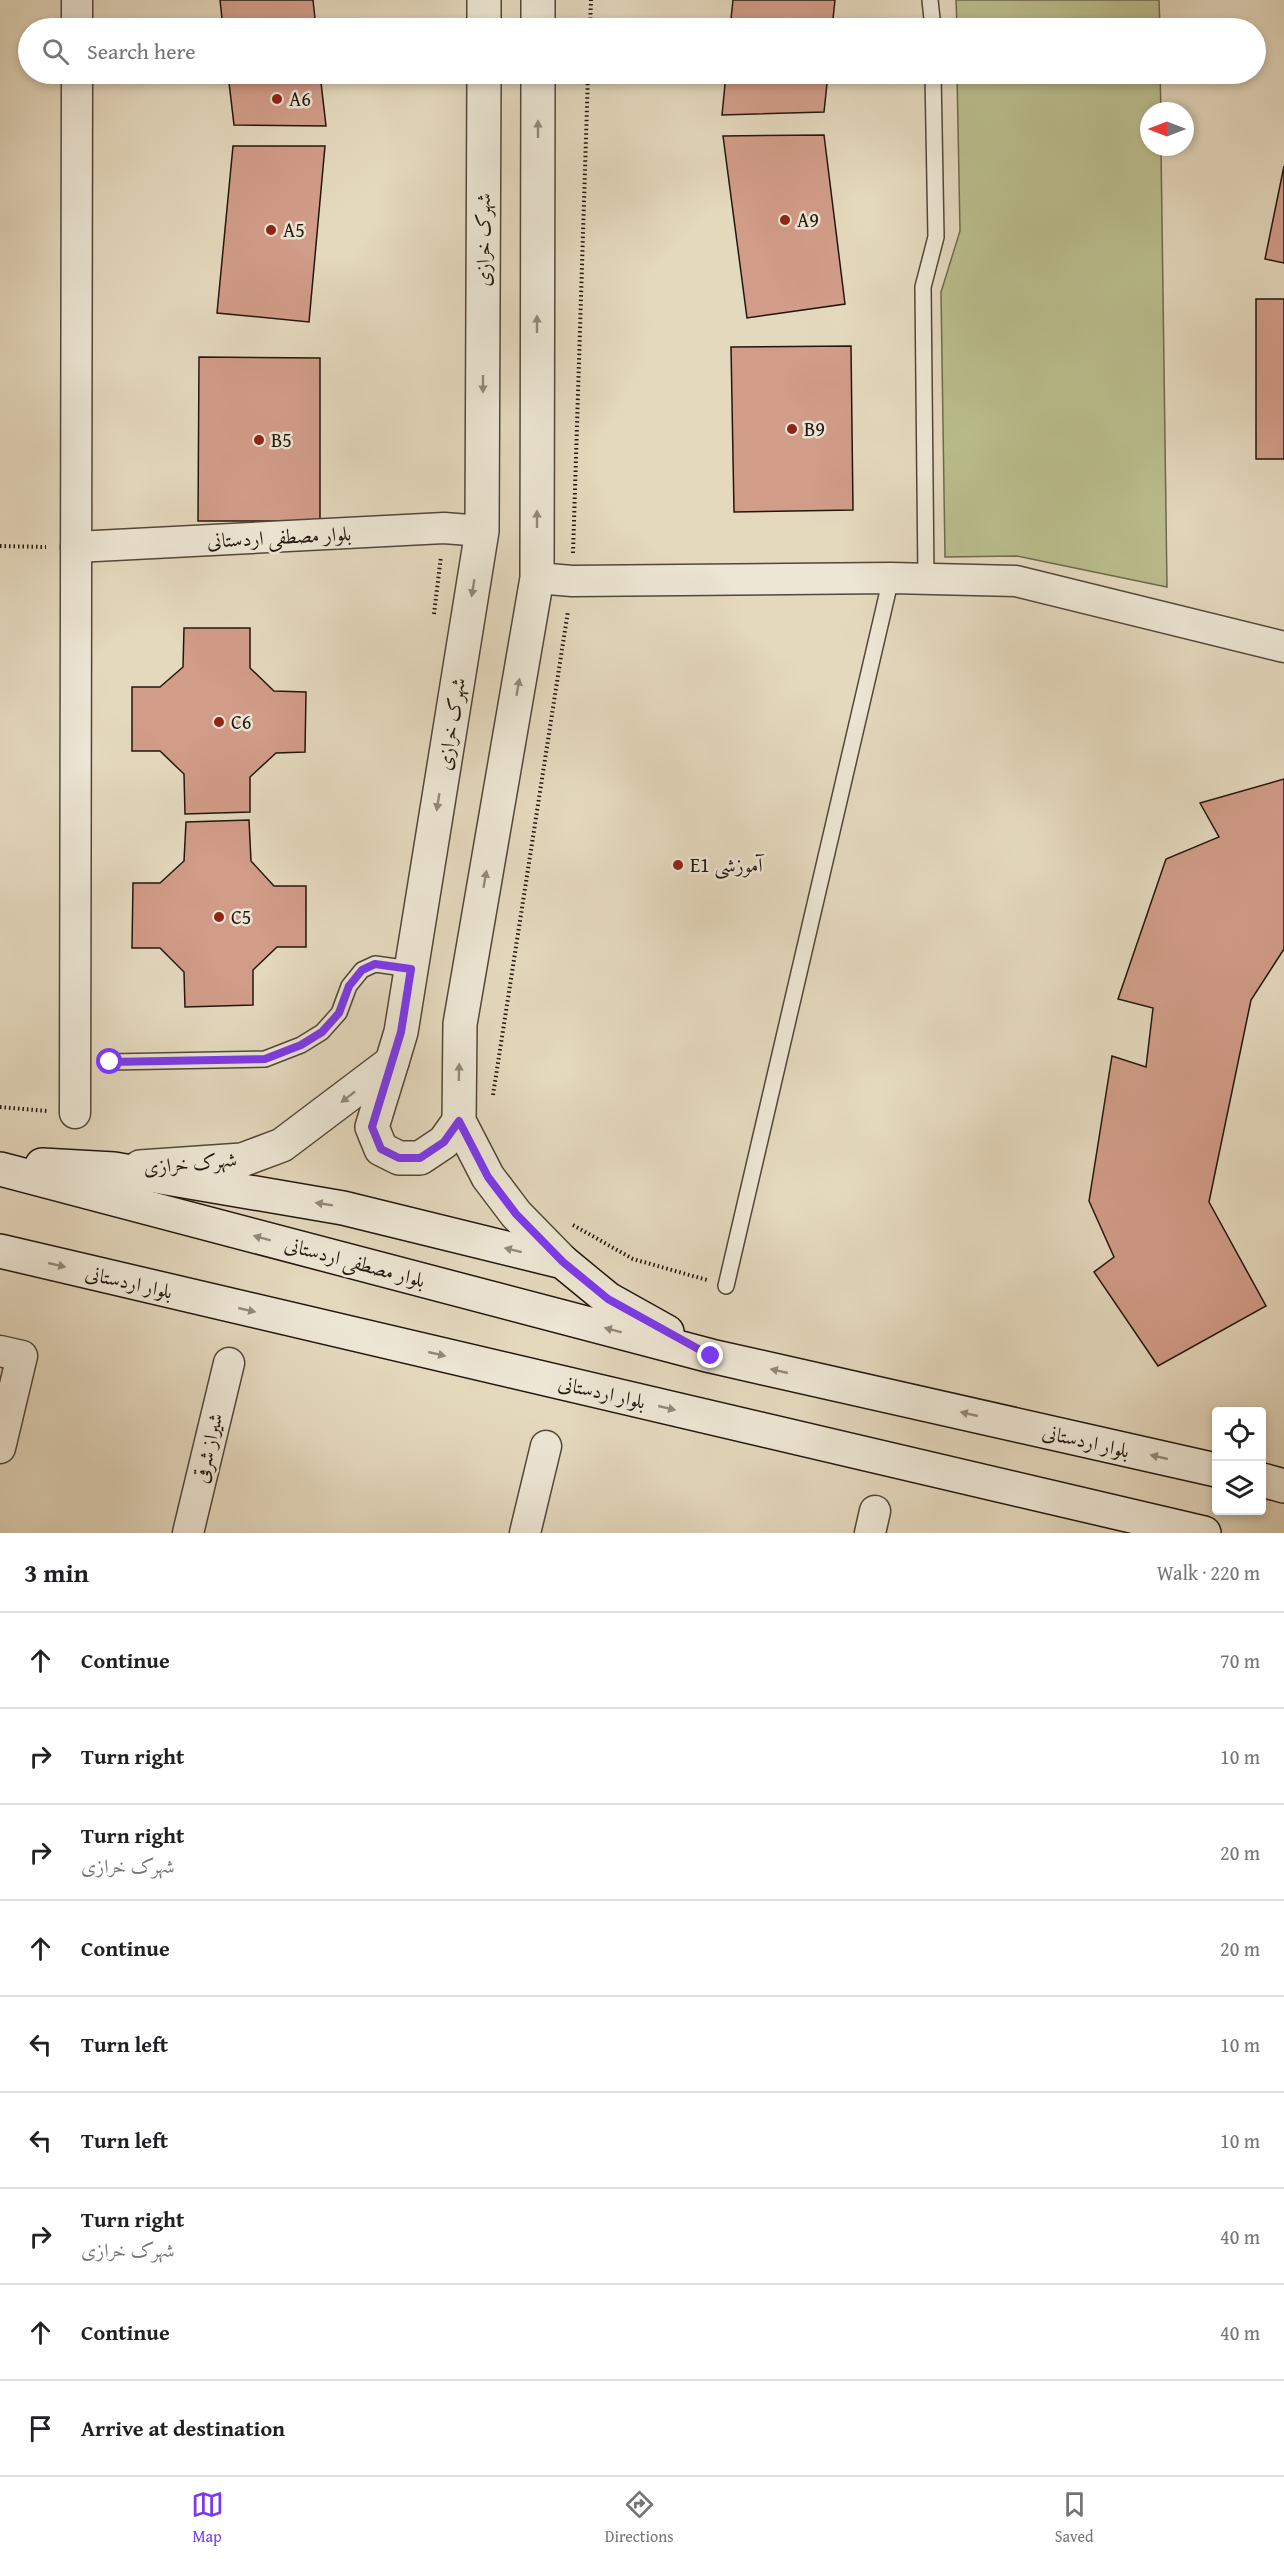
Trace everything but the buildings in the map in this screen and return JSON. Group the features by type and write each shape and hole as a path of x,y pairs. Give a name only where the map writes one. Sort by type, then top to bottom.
{"main road":[{"path":"484,0 484,18"},
{"path":"538,0 538,18"},
{"name":"شهرک خرازی","path":"114,1169 242,1160 282,1145 392,1062 401,1032 482,531 484,84"},
{"path":"538,84 537,578 460,1024 459,1121 488,1177 516,1214 563,1262 608,1299 711,1356"},
{"path":"392,1062 372,1127 381,1149 399,1158 420,1158 444,1142 459,1121"},
{"path":"0,1162 114,1169 343,1208 563,1262"},
{"name":"بلوار مصطفی اردستانی","path":"0,1169 711,1356"},
{"name":"بلوار اردستانی","path":"0,1251 1198,1532"},
{"name":"بلوار اردستانی","path":"711,1356 1212,1469"},
{"path":"1266,1481 1284,1485"}],"street":[{"path":"77,0 77,18"},
{"path":"75,1113 77,84"},
{"name":"بلوار مصطفی اردستانی","path":"76,547 444,528 482,531"},
{"path":"537,578 572,582 891,578 1016,582 1284,647"},
{"path":"0,1351 22,1356 0,1448"},
{"name":"شیراز شرقی","path":"188,1533 229,1363"},
{"path":"525,1533 546,1446"}],"lane":[{"path":"930,0 932,18"},
{"path":"926,579 923,287 936,237 933,84"},
{"path":"726,1286 891,578"},
{"path":"110,1062 265,1059 301,1045 322,1032 339,1013 349,986 362,970 375,964 411,969"}],"path":[{"path":"590,18 591,0"},
{"path":"493,1100 572,582 588,84"},
{"path":"0,546 76,547"},
{"path":"0,1107 75,1113"},
{"path":"572,1224 633,1259 726,1286"}],"green space":[{"path":"956,0 1159,0 1160,18 957,18"},
{"path":"957,84 1160,84 1161,102 1140,102 1140,156 1161,156 1167,587 1017,556 945,557 941,292 960,231"}],"place":[{"name":"A6","path":"277,99"},
{"name":"A9","path":"785,220"},
{"name":"A5","path":"271,230"},
{"name":"B9","path":"792,429"},
{"name":"B5","path":"259,440"},
{"name":"C6","path":"219,722"},
{"name":"E1 آموزشی","path":"678,865"},
{"name":"C5","path":"219,917"}],"route":[{"path":"110,1062 265,1059 301,1045 322,1032 339,1013 349,986 362,970 375,964 411,969 401,1032 372,1127 381,1149 399,1158 420,1158 444,1142 459,1121 488,1177 516,1214 563,1262 608,1299 711,1356"}]}
